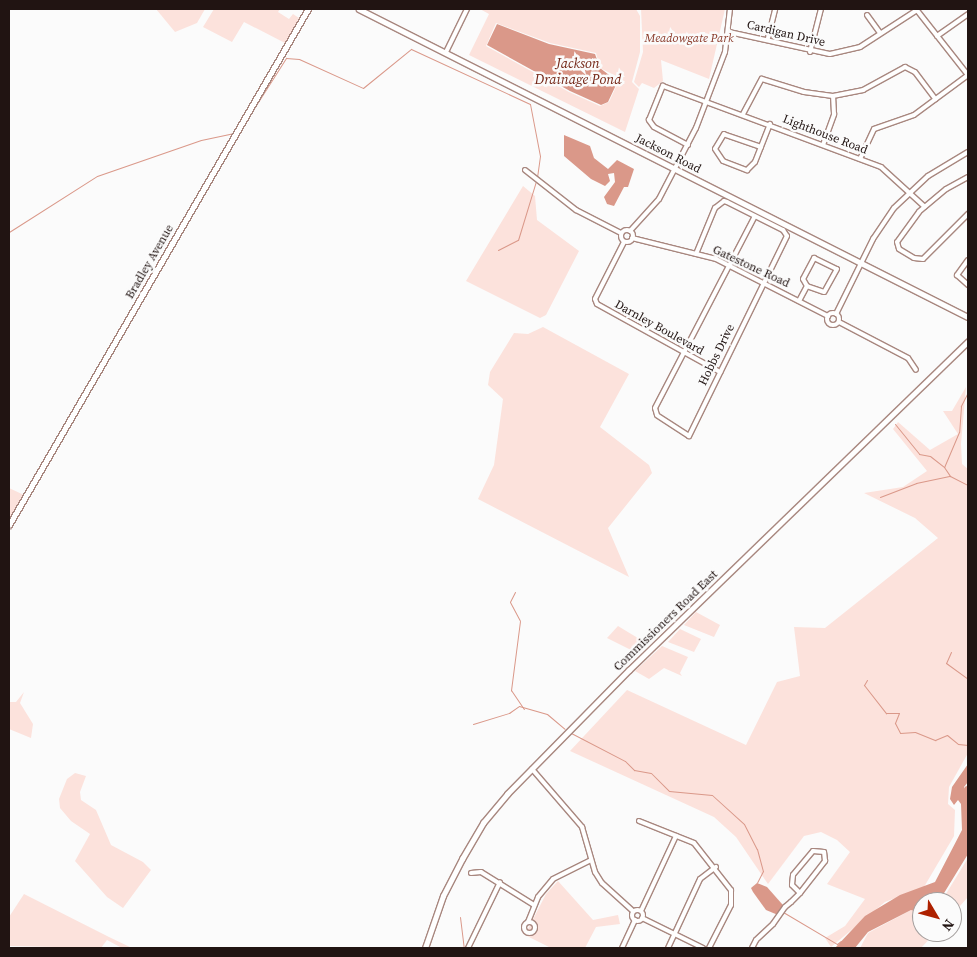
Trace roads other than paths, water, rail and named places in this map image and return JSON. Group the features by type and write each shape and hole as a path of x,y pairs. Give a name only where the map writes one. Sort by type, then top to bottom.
{"main road":[{"name":"Bradley Avenue","path":"9,525 308,9"},
{"name":"Jackson Road","path":"359,9 968,317"},
{"name":"Commissioners Road East","path":"425,948 443,896 483,823 532,768 968,342"}],"street":[{"path":"446,52 467,9"},
{"path":"525,170 576,210 621,233 630,231 659,199 688,145 707,100 729,32 730,9"},
{"path":"768,38 775,9"},
{"path":"810,52 821,9"},
{"path":"860,159 874,129 914,115 968,75 916,9"},
{"name":"Cardigan Drive","path":"729,32 768,38 810,52 846,52 880,33 916,9"},
{"path":"867,14 880,33"},
{"path":"937,36 968,14"},
{"path":"743,114 762,79 804,92 833,96 862,90 906,67 915,72 935,99"},
{"name":"Lighthouse Road","path":"688,145 654,127 649,120 658,89 670,86 860,159 891,173 925,207"},
{"path":"822,145 834,114 833,96"},
{"path":"761,147 724,134 715,150 723,162 741,170 755,162 761,147 770,124"},
{"path":"916,370 908,358 839,322 836,314 885,220 908,192 968,152"},
{"path":"968,176 925,207 898,242 900,251 917,259 923,259 968,214"},
{"path":"686,355 755,216 720,202 698,243 696,254"},
{"name":"Hobbs Drive","path":"686,355 655,411 673,429 688,436 787,236 783,230 755,216"},
{"path":"621,233 624,242 632,238 630,231"},
{"name":"Gatestone Road","path":"632,238 696,254 730,266 828,316 831,325 839,322"},
{"name":"Darnley Boulevard","path":"624,242 595,299 597,304 686,355 720,372"},
{"path":"814,258 837,269 824,292 807,286 803,280 814,258"},
{"path":"968,260 957,274 968,286"},
{"path":"799,301 807,286"},
{"path":"828,316 836,314"},
{"path":"532,768 575,815 591,860 602,883 633,911 635,920 622,948"},
{"path":"639,821 694,843 716,867 732,897 709,948"},
{"path":"642,918 641,911 676,836"},
{"path":"752,948 785,907 800,893 825,861 824,852 813,851 793,875 792,885 800,893"},
{"path":"528,922 534,905 559,874 591,860"},
{"path":"668,948 700,879 716,867"},
{"path":"471,873 481,872 500,882 534,905"},
{"path":"468,948 500,882"},
{"path":"633,911 641,911"},
{"path":"635,920 642,918 703,948"}],"water":[{"name":"Jackson Drainage Pond","path":"497,24 549,44 595,54 600,68 613,78 616,85 608,102 601,105 570,91 487,45"},
{"path":"564,135 590,146 594,158 608,169 617,160 634,169 628,187 624,187 614,206 607,204 604,197 615,182 614,173 608,174 610,181 605,186 591,179 564,156"},
{"path":"968,764 968,782 964,787 968,794 968,854 945,892 912,892 912,910 868,932 855,948 835,948 865,916 900,895 935,882 962,830 961,804 958,800 954,805 950,799 952,787"},
{"path":"757,883 767,887 782,904 784,908 778,915 766,910 753,892 751,888"}],"waterway":[{"path":"239,132 286,58 299,59 363,88 411,49 530,104 540,156 537,177"},
{"path":"9,232 97,176 201,140 235,133"},
{"path":"498,250 518,240 536,181"},
{"path":"968,392 961,406 959,432 944,467 950,476 968,485"},
{"path":"895,424 919,454 930,456 944,467"},
{"path":"880,497 916,483 949,476"},
{"path":"515,592 510,602 520,621 511,690 524,709"},
{"path":"951,652 946,663 968,679"},
{"path":"867,680 864,685 886,713 899,713 895,723 900,733 915,732 935,740 947,735 958,744 968,745"},
{"path":"473,724 509,713 519,706 547,714 565,729"},
{"path":"571,733 625,761 634,770 651,773 669,791 712,795 744,824 757,849 763,871 757,883"},
{"path":"968,789 968,808"},
{"path":"783,912 837,944 841,941"},
{"path":"460,917 464,948"}],"park label":[{"name":"Meadowgate Park","path":"689,39"}]}
